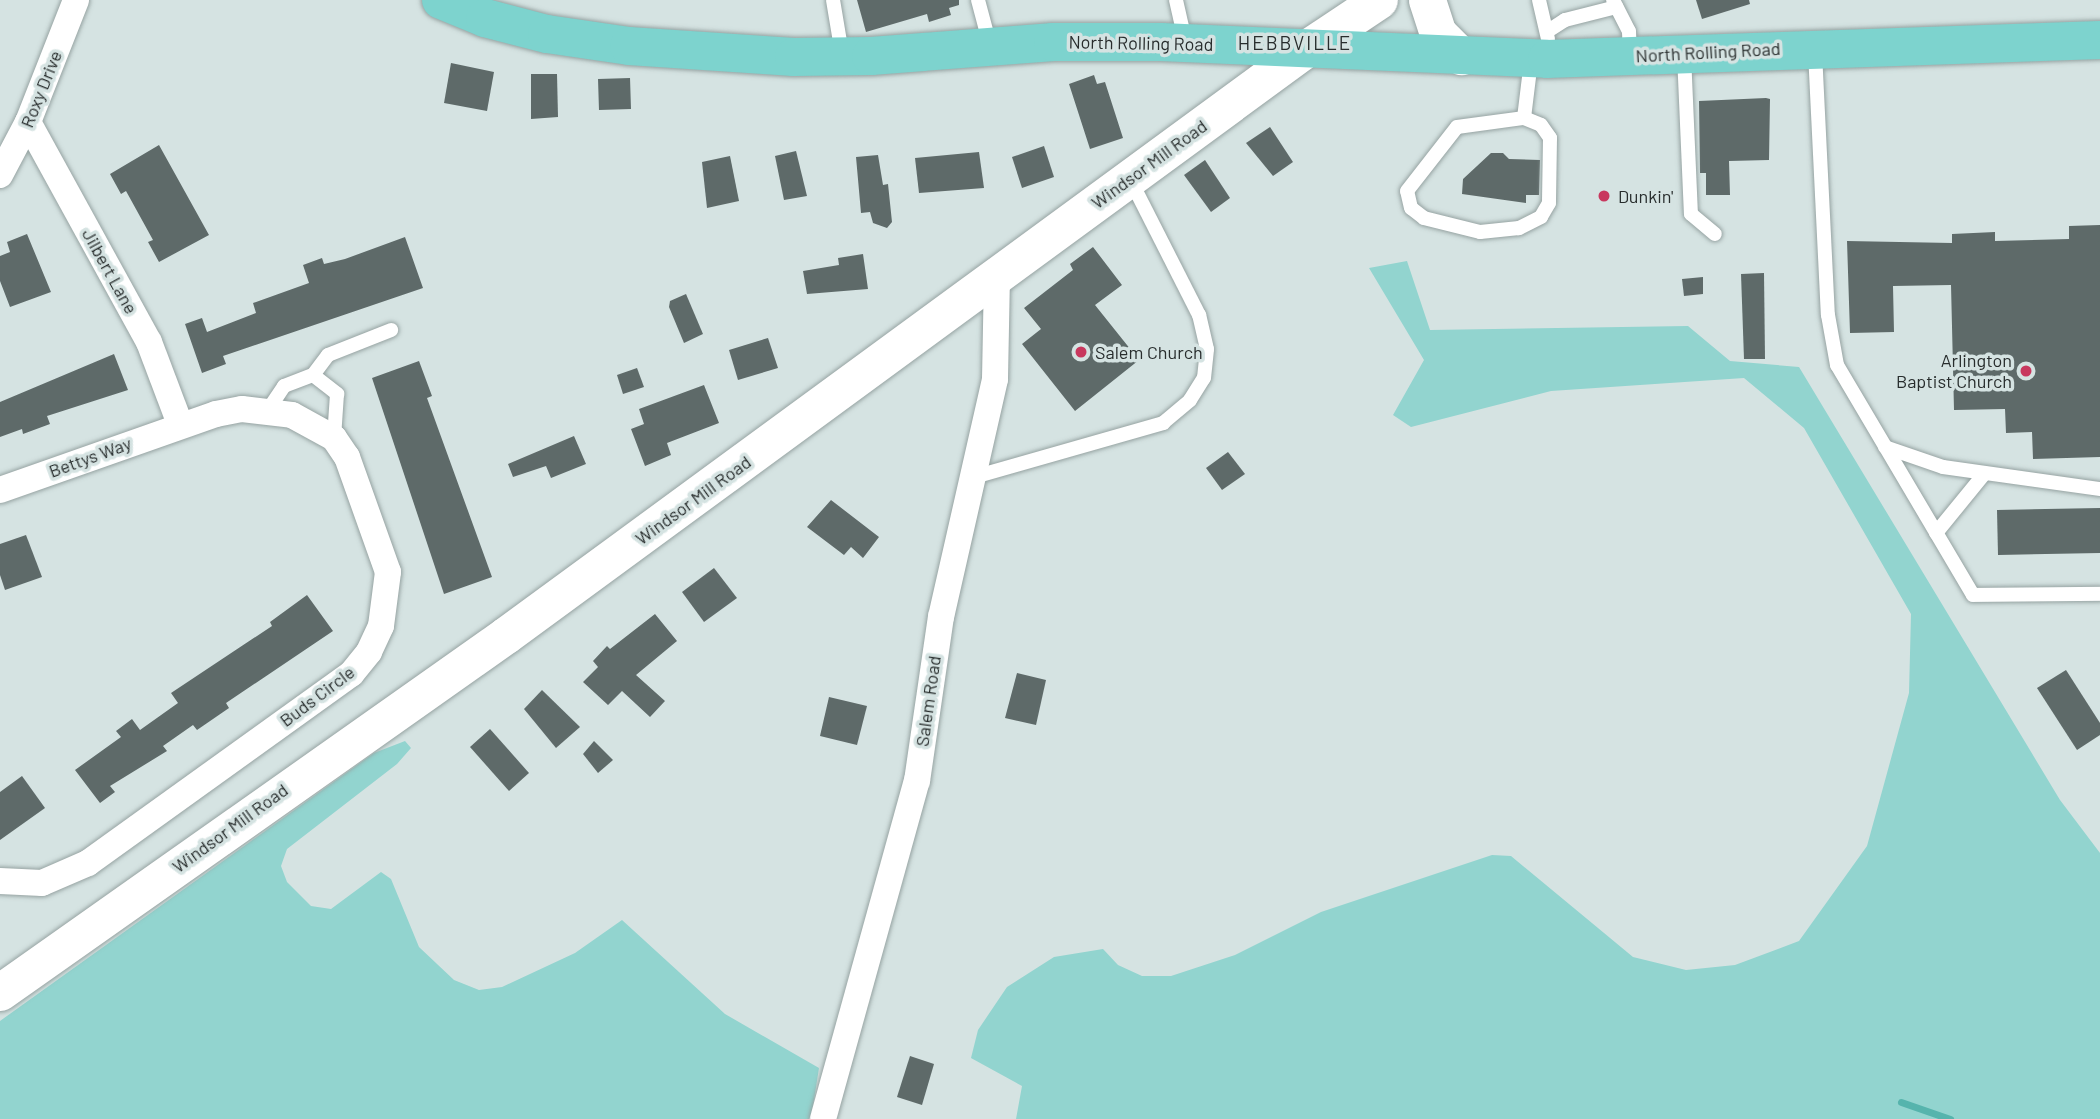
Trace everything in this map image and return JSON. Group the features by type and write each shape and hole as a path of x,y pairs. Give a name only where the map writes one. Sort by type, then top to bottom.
{"main road":[{"name":"North Rolling Road","path":"441,0 485,18 547,34 629,46 842,57 1053,42 1186,43 1461,56 1542,49 1630,56 1814,47 2100,40"},
{"name":"Windsor Mill Road","path":"0,992 506,635 1304,50 1380,0"},
{"path":"1427,0 1437,33 1461,56"}],"street":[{"name":"Roxy Drive","path":"0,175 28,122 76,0"},
{"name":"Jilbert Lane","path":"28,122 149,342 180,424"},
{"name":"Salem Road","path":"824,1119 916,781 941,617 995,379 997,276"},
{"name":"Buds Circle","path":"0,881 42,883 88,863 351,674 369,652 387,600 388,572 358,477 334,438 312,424 268,410 242,409 180,424"},
{"name":"Bettys Way","path":"0,490 180,424"}],"lane":[{"path":"833,0 842,57"},
{"path":"978,0 990,47"},
{"path":"1176,0 1186,43"},
{"path":"1524,118 1542,49 1539,0"},
{"path":"1542,49 1565,20 1615,3 1629,31 1630,56"},
{"path":"1814,47 1831,342 1837,365 1973,595 2100,594"},
{"path":"1684,54 1691,214 1715,234"},
{"path":"1524,118 1541,125 1550,138 1549,202 1541,217 1520,228 1480,232 1424,218 1410,208 1407,191 1457,127 1524,118"},
{"path":"974,477 1163,423 1190,400 1204,378 1207,349 1199,315 1130,178"},
{"path":"268,410 284,386 313,375 328,355 391,330"},
{"path":"313,375 337,394 334,438"},
{"path":"1885,447 1943,467 2100,489"},
{"path":"1936,533 1985,473"}],"shaded area":[{"path":"1407,261 1430,330 1688,326 1730,361 1799,367 2060,800 2100,853 2100,1119 1016,1119 1022,1086 971,1058 978,1030 1007,987 1054,957 1103,949 1118,965 1142,976 1171,976 1235,955 1321,912 1492,855 1511,856 1633,957 1686,970 1735,965 1799,941 1867,846 1909,693 1911,614 1804,428 1744,378 1551,391 1411,427 1393,415 1424,360 1369,268"},
{"path":"405,741 411,748 397,764 287,849 281,866 287,882 311,906 331,909 381,872 391,879 419,947 454,980 479,990 502,987 575,953 622,920 725,1014 819,1068 811,1119 0,1119 0,1021 374,753"}],"building":[{"path":"857,0 959,0 959,5 949,8 951,15 929,22 927,14 866,32"},
{"path":"1696,0 1749,0 1750,4 1702,19"},
{"path":"451,63 494,72 487,111 444,103"},
{"path":"531,74 557,74 558,117 531,119"},
{"path":"1094,75 1097,84 1105,82 1123,138 1090,149 1069,84"},
{"path":"630,78 631,109 599,110 598,79"},
{"path":"1770,99 1769,160 1729,161 1730,195 1706,195 1706,173 1700,173 1699,101"},
{"path":"1270,127 1293,162 1273,176 1246,143"},
{"path":"159,145 209,235 159,262 148,242 153,240 126,191 121,194 110,174"},
{"path":"1044,146 1054,177 1022,188 1012,157"},
{"path":"796,151 807,196 784,200 775,156"},
{"path":"979,152 984,188 919,193 915,158"},
{"path":"1491,153 1503,153 1509,159 1540,160 1539,195 1526,195 1526,203 1462,194 1463,179"},
{"path":"878,155 883,185 888,184 892,222 887,228 873,223 870,212 861,213 856,157"},
{"path":"730,156 739,201 707,208 702,162"},
{"path":"1205,160 1230,198 1211,212 1184,175"},
{"name":"Arlington Baptist Church","path":"2100,225 2100,457 2033,459 2032,432 2006,433 2005,409 1954,410 1951,285 1893,286 1894,332 1850,333 1847,241 1952,243 1952,234 1995,232 1995,241 2069,239 2069,226"},
{"path":"27,234 51,292 10,307 0,281 0,256 10,252 7,242"},
{"path":"405,237 423,288 223,356 226,364 202,373 185,324 202,318 207,332 256,313 253,303 309,283 303,265 322,258 324,264 345,259"},
{"name":"Salem Church","path":"1093,247 1122,285 1095,305 1139,360 1075,411 1022,344 1041,329 1024,308 1073,270 1070,264"},
{"path":"863,254 868,289 807,294 803,271 839,265 838,258"},
{"path":"1764,273 1765,359 1744,359 1741,274"},
{"path":"1703,277 1703,294 1684,296 1682,279"},
{"path":"686,294 703,334 684,343 669,307 670,301"},
{"path":"768,338 778,368 738,380 729,350"},
{"path":"114,354 128,390 47,416 50,424 23,434 22,429 0,437 0,402"},
{"path":"419,361 432,396 427,398 492,577 444,594 372,378"},
{"path":"637,368 644,387 623,394 617,375"},
{"path":"704,385 719,423 667,443 671,455 645,466 631,429 644,424 639,409"},
{"path":"574,436 586,464 551,478 546,466 513,477 508,464"},
{"path":"1228,452 1245,474 1222,490 1206,468"},
{"path":"831,500 879,537 863,558 851,547 844,555 807,527"},
{"path":"2100,508 2100,553 1998,555 1997,510"},
{"path":"26,535 42,577 5,590 0,575 0,544"},
{"path":"714,568 737,598 704,622 682,592"},
{"path":"307,595 333,631 226,703 229,708 197,730 193,725 163,746 167,751 110,786 115,792 100,803 75,770 121,737 116,731 132,719 140,730 178,703 171,693 272,626 270,622"},
{"path":"655,614 677,641 636,675 665,701 650,717 622,691 608,705 583,682 598,667 593,661 607,646 610,649"},
{"path":"2066,670 2100,723 2100,735 2077,750 2037,688"},
{"path":"1017,673 1046,680 1036,725 1005,718"},
{"path":"542,690 580,727 556,748 524,709"},
{"path":"829,697 867,706 857,745 820,736"},
{"path":"490,729 529,773 509,791 470,747"},
{"path":"594,741 613,760 598,773 583,754"},
{"path":"22,776 45,808 0,840 0,792"},
{"path":"910,1056 934,1064 922,1105 897,1097"}],"waterway":[{"path":"1901,1102 1950,1119"}],"place":[{"name":"Dunkin'","path":"1604,196"},
{"name":"Salem Church","path":"1081,352"},
{"name":"Arlington Baptist Church","path":"2026,371"}],"district":[{"name":"HEBBVILLE","path":"1295,43"}]}
